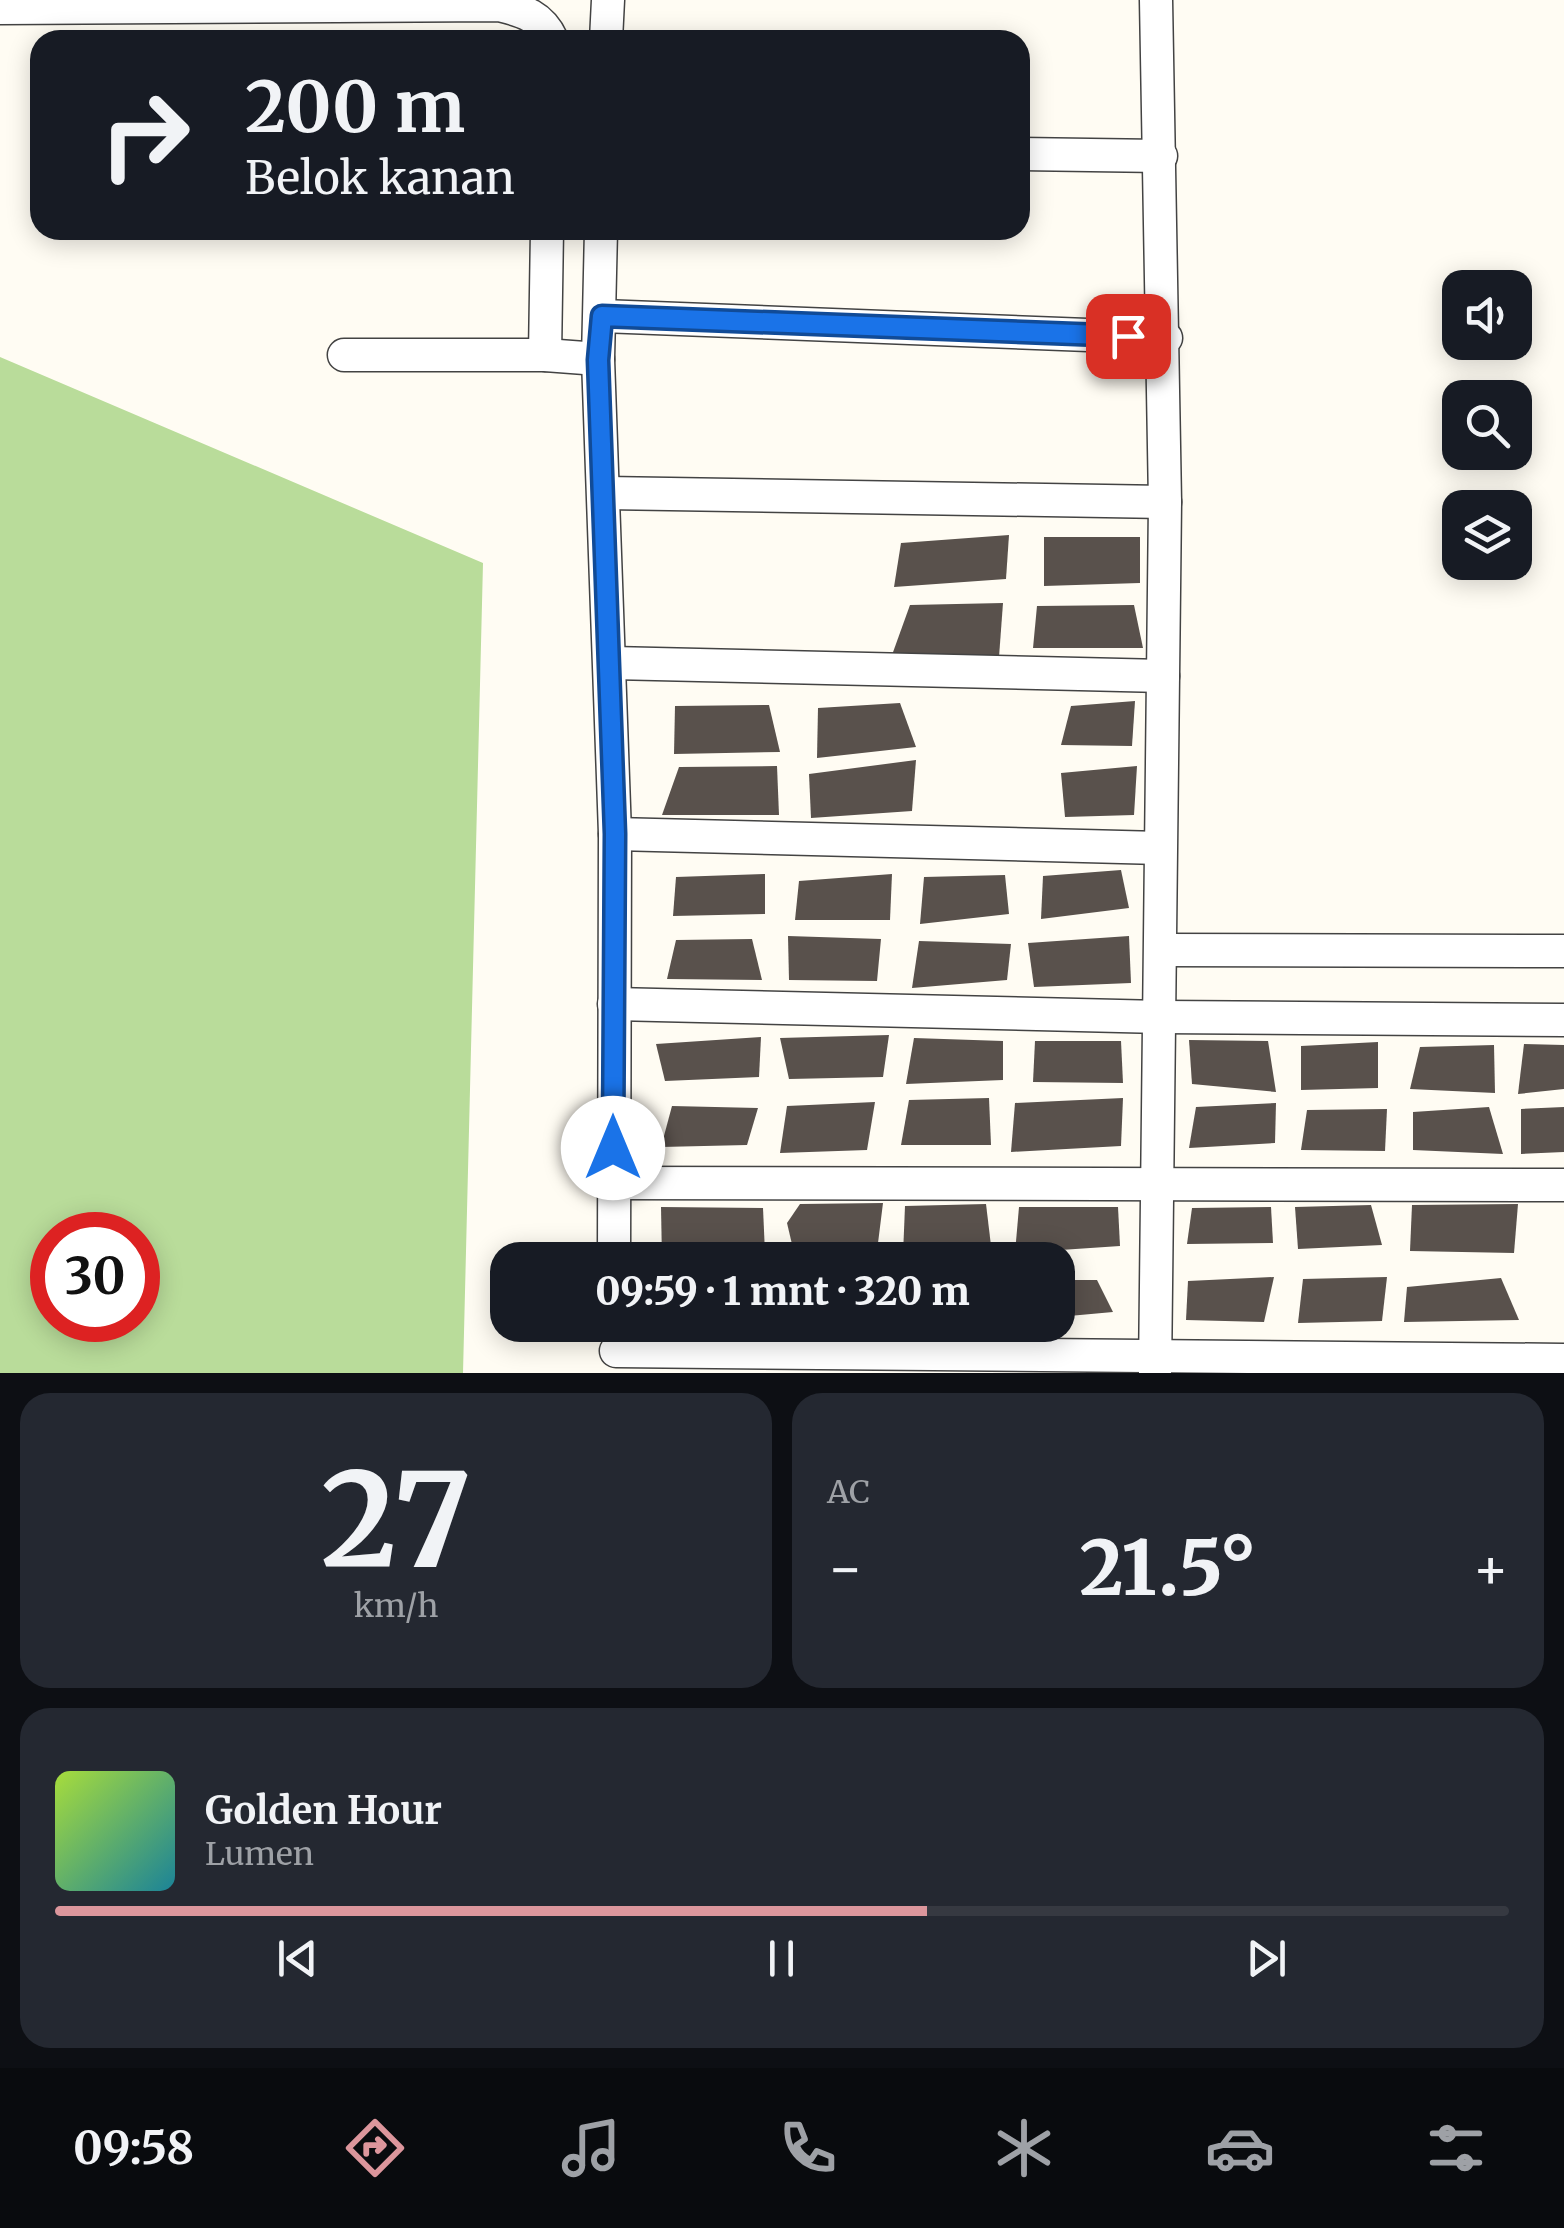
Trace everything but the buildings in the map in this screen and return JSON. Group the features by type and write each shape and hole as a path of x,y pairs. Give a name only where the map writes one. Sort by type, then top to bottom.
{"street":[{"path":"606,30 608,0"},
{"path":"1155,1364 1166,502 1166,338 1156,0"},
{"path":"0,8 499,5 523,10 545,24 548,30"},
{"path":"1030,154 1161,156"},
{"path":"545,354 547,240"},
{"path":"601,240 598,360 606,493 615,834 614,1242"},
{"path":"602,316 1166,338"},
{"path":"344,355 545,354 598,360"},
{"path":"606,493 1166,502"},
{"path":"612,664 1163,676"},
{"path":"615,834 1160,848"},
{"path":"1162,950 1564,950"},
{"path":"614,1004 1161,1017 1564,1020"},
{"path":"613,1184 1564,1185"},
{"path":"616,1350 1155,1364 1564,1360"}],"green space":[{"path":"0,357 483,563 463,1373 0,1373"}],"route":[{"path":"613,1148 615,834 606,493 598,360 602,316 1128,336"}]}
